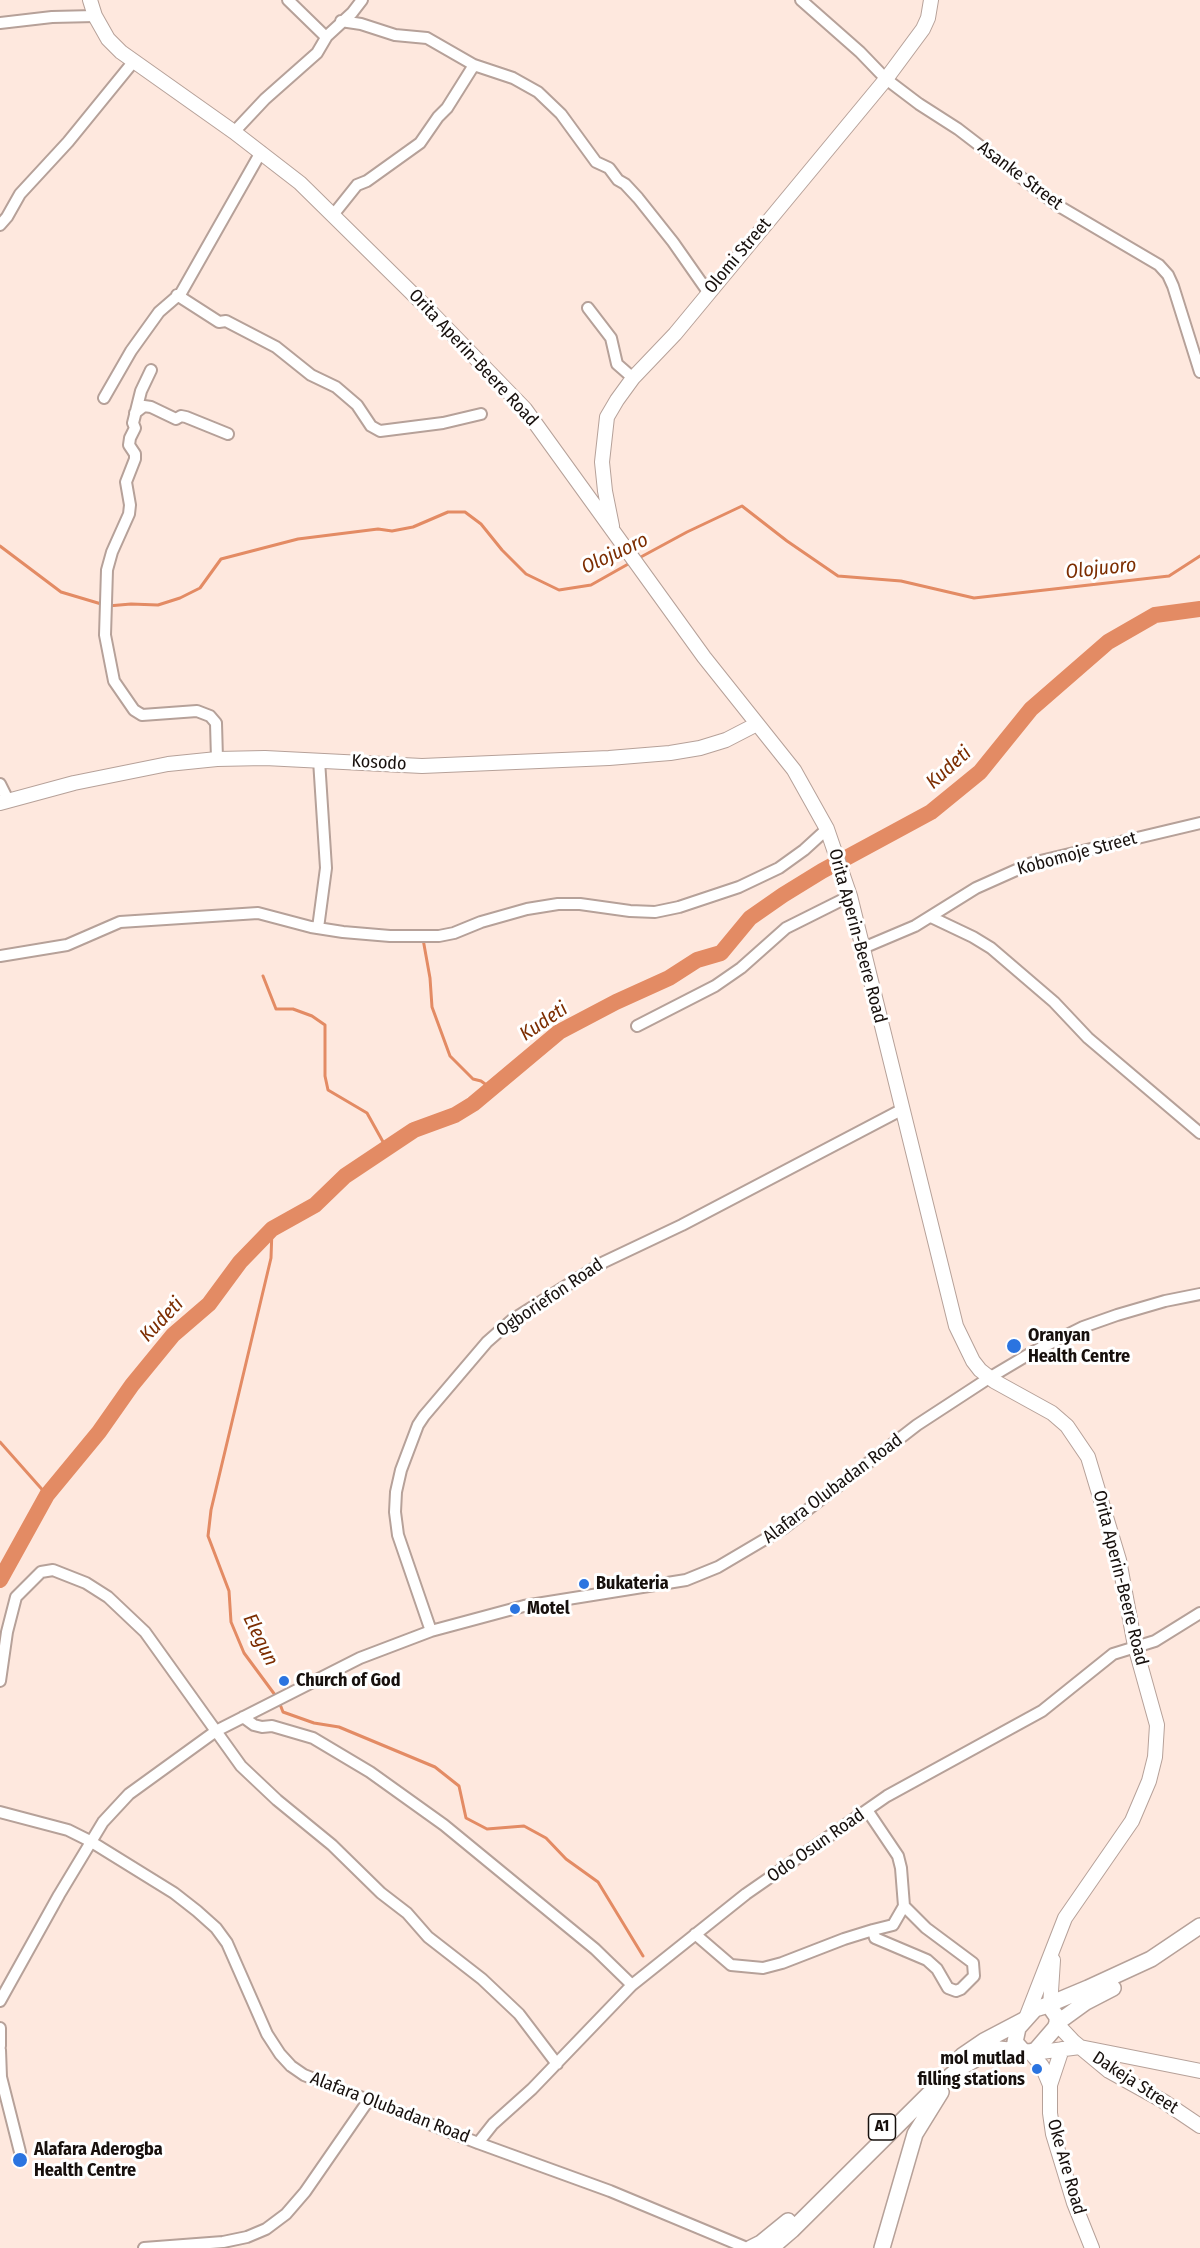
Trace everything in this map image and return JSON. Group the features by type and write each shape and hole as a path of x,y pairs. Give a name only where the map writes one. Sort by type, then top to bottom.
{"highway":[{"path":"1200,1926 1150,1959 1049,2006 1035,2009 1025,2019 1015,2036 1015,2042 1029,2051 1041,2045 1057,2023 1086,2002 1162,1962 1200,1936"},
{"path":"1049,2006 1058,2017 1057,2023"},
{"name":"A1","path":"771,2248 984,2042 1025,2019"},
{"name":"A1","path":"749,2248 770,2236 793,2216 908,2102 957,2067 999,2049 1029,2051"},
{"name":"A1","path":"882,2248 915,2134 924,2116 957,2067"}],"main road":[{"name":"Orita Aperin-Beere Road","path":"90,0 95,16 108,39 134,61 234,132 300,183 475,356 525,409 704,657 794,770 827,829 850,896 956,1326 972,1361 989,1378 1052,1413 1067,1426 1088,1457 1119,1560 1135,1647 1157,1725 1157,1743 1149,1781 1132,1821 1065,1918 1025,2019"},
{"name":"Olomi Street","path":"613,531 602,462 607,417 633,378 675,334 886,79 923,29 928,18 931,0"},
{"name":"Kosodo","path":"4,802 138,769 217,759 319,760 422,766 670,753 700,748 726,740 757,724"},
{"name":"Orita Aperin-Beere Road","path":"1049,2006 1053,1949"},
{"path":"1057,2023 1080,2047 1200,2071"},
{"name":"Dakeja Street","path":"1029,2051 1041,2052 1080,2047 1108,2071 1163,2101 1200,2126"},
{"name":"Oke Are Road","path":"1062,2049 1050,2085 1053,2134 1074,2203 1092,2248"},
{"name":"Oke Are Road","path":"1029,2051 1042,2066 1050,2085"}],"street":[{"path":"288,0 326,37"},
{"path":"234,132 265,99 317,52 326,37 352,13 362,0"},
{"name":"Asanke Street","path":"801,0 860,52 886,79 919,104 983,148 1057,205 1159,265 1168,275 1173,286 1200,372"},
{"path":"0,23 52,17 95,16"},
{"path":"341,21 361,24 395,35 427,38 474,65 520,81 548,100 596,162 609,168 618,180 638,198 708,292"},
{"path":"0,225 20,194 68,142 134,61"},
{"path":"333,215 357,185 367,181 420,143 447,108 474,65"},
{"path":"104,398 131,351 159,312 181,293 261,153"},
{"path":"177,295 219,322 226,321 276,347 311,375 336,387 357,405 371,426 380,431 443,423 481,414"},
{"path":"588,308 611,338 617,364 633,378"},
{"path":"151,370 141,390 133,423 135,428 129,445 135,454 126,482 130,505 129,514 112,552 105,586 105,635 114,681 134,710 142,715 197,711 210,716 216,723 217,759"},
{"path":"135,413 144,406 151,407 176,419 186,417 228,434"},
{"path":"318,928 326,868 319,760"},
{"path":"0,784 4,802"},
{"name":"Kobomoje Street","path":"863,948 889,939 931,917 976,888 1032,863 1200,823"},
{"path":"0,956 67,945 120,922 258,913 318,928 365,935 439,936 527,909 558,904 580,904 655,912 739,888 778,868 804,850 827,829"},
{"path":"637,1026 715,986 741,968 786,928 850,896"},
{"path":"931,917 973,936 991,948 1054,1002 1088,1038 1200,1133"},
{"name":"Ogboriefon Road","path":"431,1631 398,1535 395,1512 396,1492 401,1470 424,1416 487,1342 512,1320 604,1262 682,1225 903,1109"},
{"name":"Alafara Olubadan Road","path":"0,2001 90,1841 116,1806 129,1794 216,1731 360,1658 431,1631 524,1606 686,1580 718,1567 784,1528 917,1425 989,1378 1083,1328 1165,1301 1200,1294"},
{"path":"0,1680 7,1632 16,1597 41,1572 53,1570 86,1583 108,1597 146,1632 241,1766 277,1800 332,1845 381,1893 407,1913 428,1937 490,1986 519,2014 557,2064"},
{"name":"Odo Osun Road","path":"478,2143 493,2124 557,2064 632,1984 746,1894 905,1786 1042,1711 1113,1654 1155,1641 1200,1613"},
{"path":"243,1717 254,1725 262,1727 272,1725 313,1738 378,1778 444,1825 481,1855 595,1949 632,1984"},
{"path":"695,1934 731,1965 764,1968 798,1958 843,1939 893,1925 904,1906 901,1868 898,1856 867,1810"},
{"name":"Alafara Olubadan Road","path":"0,1812 58,1827 90,1841 174,1893 216,1928 237,1962 267,2034 280,2054 291,2066 318,2082 610,2190 749,2248"},
{"path":"873,1930 875,1938 927,1960 937,1969 948,1988 956,1991 962,1989 974,1976 974,1963 926,1928 904,1906"},
{"path":"0,2028 1,2077 20,2152"},
{"path":"144,2248 223,2242 248,2237 266,2229 286,2214 305,2192 368,2101"}],"waterway":[{"name":"Olojuoro","path":"639,558 742,506 838,576 901,581 974,598 1169,576 1200,556"},
{"name":"Olojuoro","path":"0,546 61,592 108,606 158,605 180,598 200,588 221,559 298,539 413,527 448,512 465,512 481,524 526,574 559,590 591,585 630,563"},
{"name":"Kudeti","path":"0,1580 47,1495 99,1432 132,1385 173,1335 209,1304 240,1262 272,1229 315,1205 345,1176 414,1130 455,1115 473,1104 559,1032 616,1002 669,978 697,960 721,953 750,918 783,895 822,871 931,812 980,772 1031,709 1108,642 1155,615 1200,609"},
{"path":"423,939 430,978 432,1007 450,1056 473,1079 481,1081 492,1089"},
{"path":"263,976 276,1009 293,1009 312,1016 325,1025 325,1076 328,1090 367,1113 387,1149"},
{"name":"Elegun","path":"272,1229 271,1258 211,1510 208,1536 229,1591 231,1622 244,1653 278,1699 283,1712 314,1723 339,1727 435,1767 459,1786 466,1818 487,1829 524,1826 546,1838 566,1859 598,1882 643,1956"},
{"path":"0,1442 47,1495"}],"place":[{"name":"Oranyan Health Centre","path":"1014,1346"},
{"name":"Bukateria","path":"584,1584"},
{"name":"Motel","path":"515,1609"},
{"name":"Church of God","path":"284,1681"},
{"name":"mol mutlad filling stations","path":"1037,2069"},
{"name":"Alafara Aderogba Health Centre","path":"20,2160"}]}
